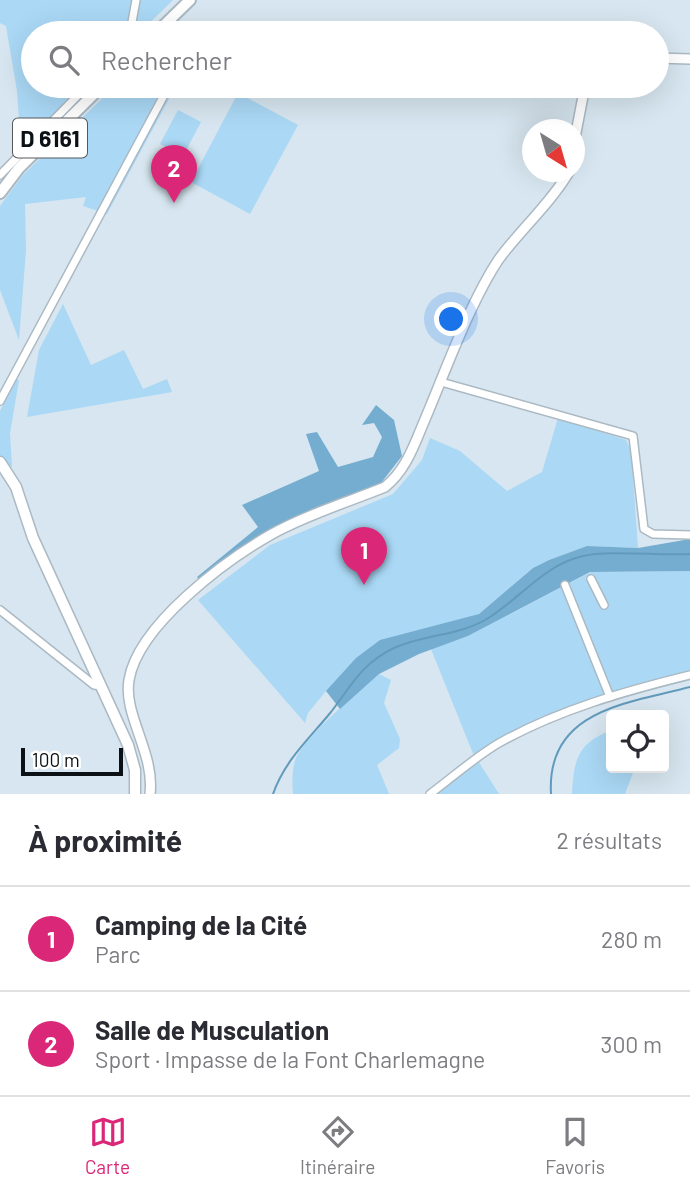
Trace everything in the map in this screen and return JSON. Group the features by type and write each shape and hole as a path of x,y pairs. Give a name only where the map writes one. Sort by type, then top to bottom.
{"main road":[{"path":"168,21 190,0"},
{"name":"D 6161","path":"0,193 19,168 90,98"},
{"path":"0,462 16,487 33,538 128,745 135,771 135,794"}],"street":[{"path":"132,21 135,0"},
{"path":"669,58 689,58"},
{"path":"0,175 74,98"},
{"path":"1,398 163,98"},
{"path":"579,119 583,98"},
{"path":"150,794 145,743 128,692 129,677 143,648 183,601 247,550 274,533 385,487 393,480 404,467 494,268 563,182"},
{"path":"441,383 633,436 644,528 668,536 690,535"},
{"path":"591,579 604,605"},
{"path":"565,584 610,697"},
{"path":"0,610 94,684 101,686"},
{"path":"430,794 496,745 523,731 610,697 690,675"}],"shaded area":[{"path":"0,0 173,0 151,21 21,21 21,98 71,98 21,146 17,91 6,26 0,23"},
{"path":"103,98 170,98 107,214 83,206 86,197 25,204 26,250 19,340 0,290 0,206 23,175"},
{"path":"235,98 247,98 298,125 250,214 191,182"},
{"path":"178,110 201,122 183,156 160,144"},
{"path":"63,304 91,365 124,350 143,389 167,379 172,392 27,417 39,350"},
{"path":"16,379 19,380 10,433 12,467 0,458 0,411"},
{"path":"376,405 394,420 402,456 381,483 327,511 274,533 202,584 197,577 258,527 242,505 319,471 306,434 317,432 338,467 373,457 382,437 374,423 362,425"},
{"path":"558,418 626,440 631,450 638,548 587,546 533,568 479,614 453,622 326,691 308,713 305,723 198,600 270,545 393,494 422,460 430,438 460,451 507,491 542,472"},
{"path":"690,539 690,571 590,572 468,636 419,654 379,674 340,709 326,691 356,658 380,640 479,614 533,568 549,560 587,546 638,548"},
{"path":"690,571 690,673 611,693 475,756 499,794 432,794 474,756 431,649 468,636 591,572"},
{"path":"379,674 391,680 384,703 400,739 399,748 377,765 389,794 293,794 293,769 300,751 332,716"},
{"path":"606,732 606,773 633,773 625,794 572,794 576,762 584,747"}],"waterway":[{"path":"273,794 298,750 365,668 383,654 406,643 479,623 545,574 570,560 607,553 690,554"},
{"path":"551,794 553,766 562,744 576,727 617,706 690,687"}],"place":[{"name":"Salle de Musculation","path":"174,203"},
{"name":"Camping de la Cité","path":"364,585"}]}
